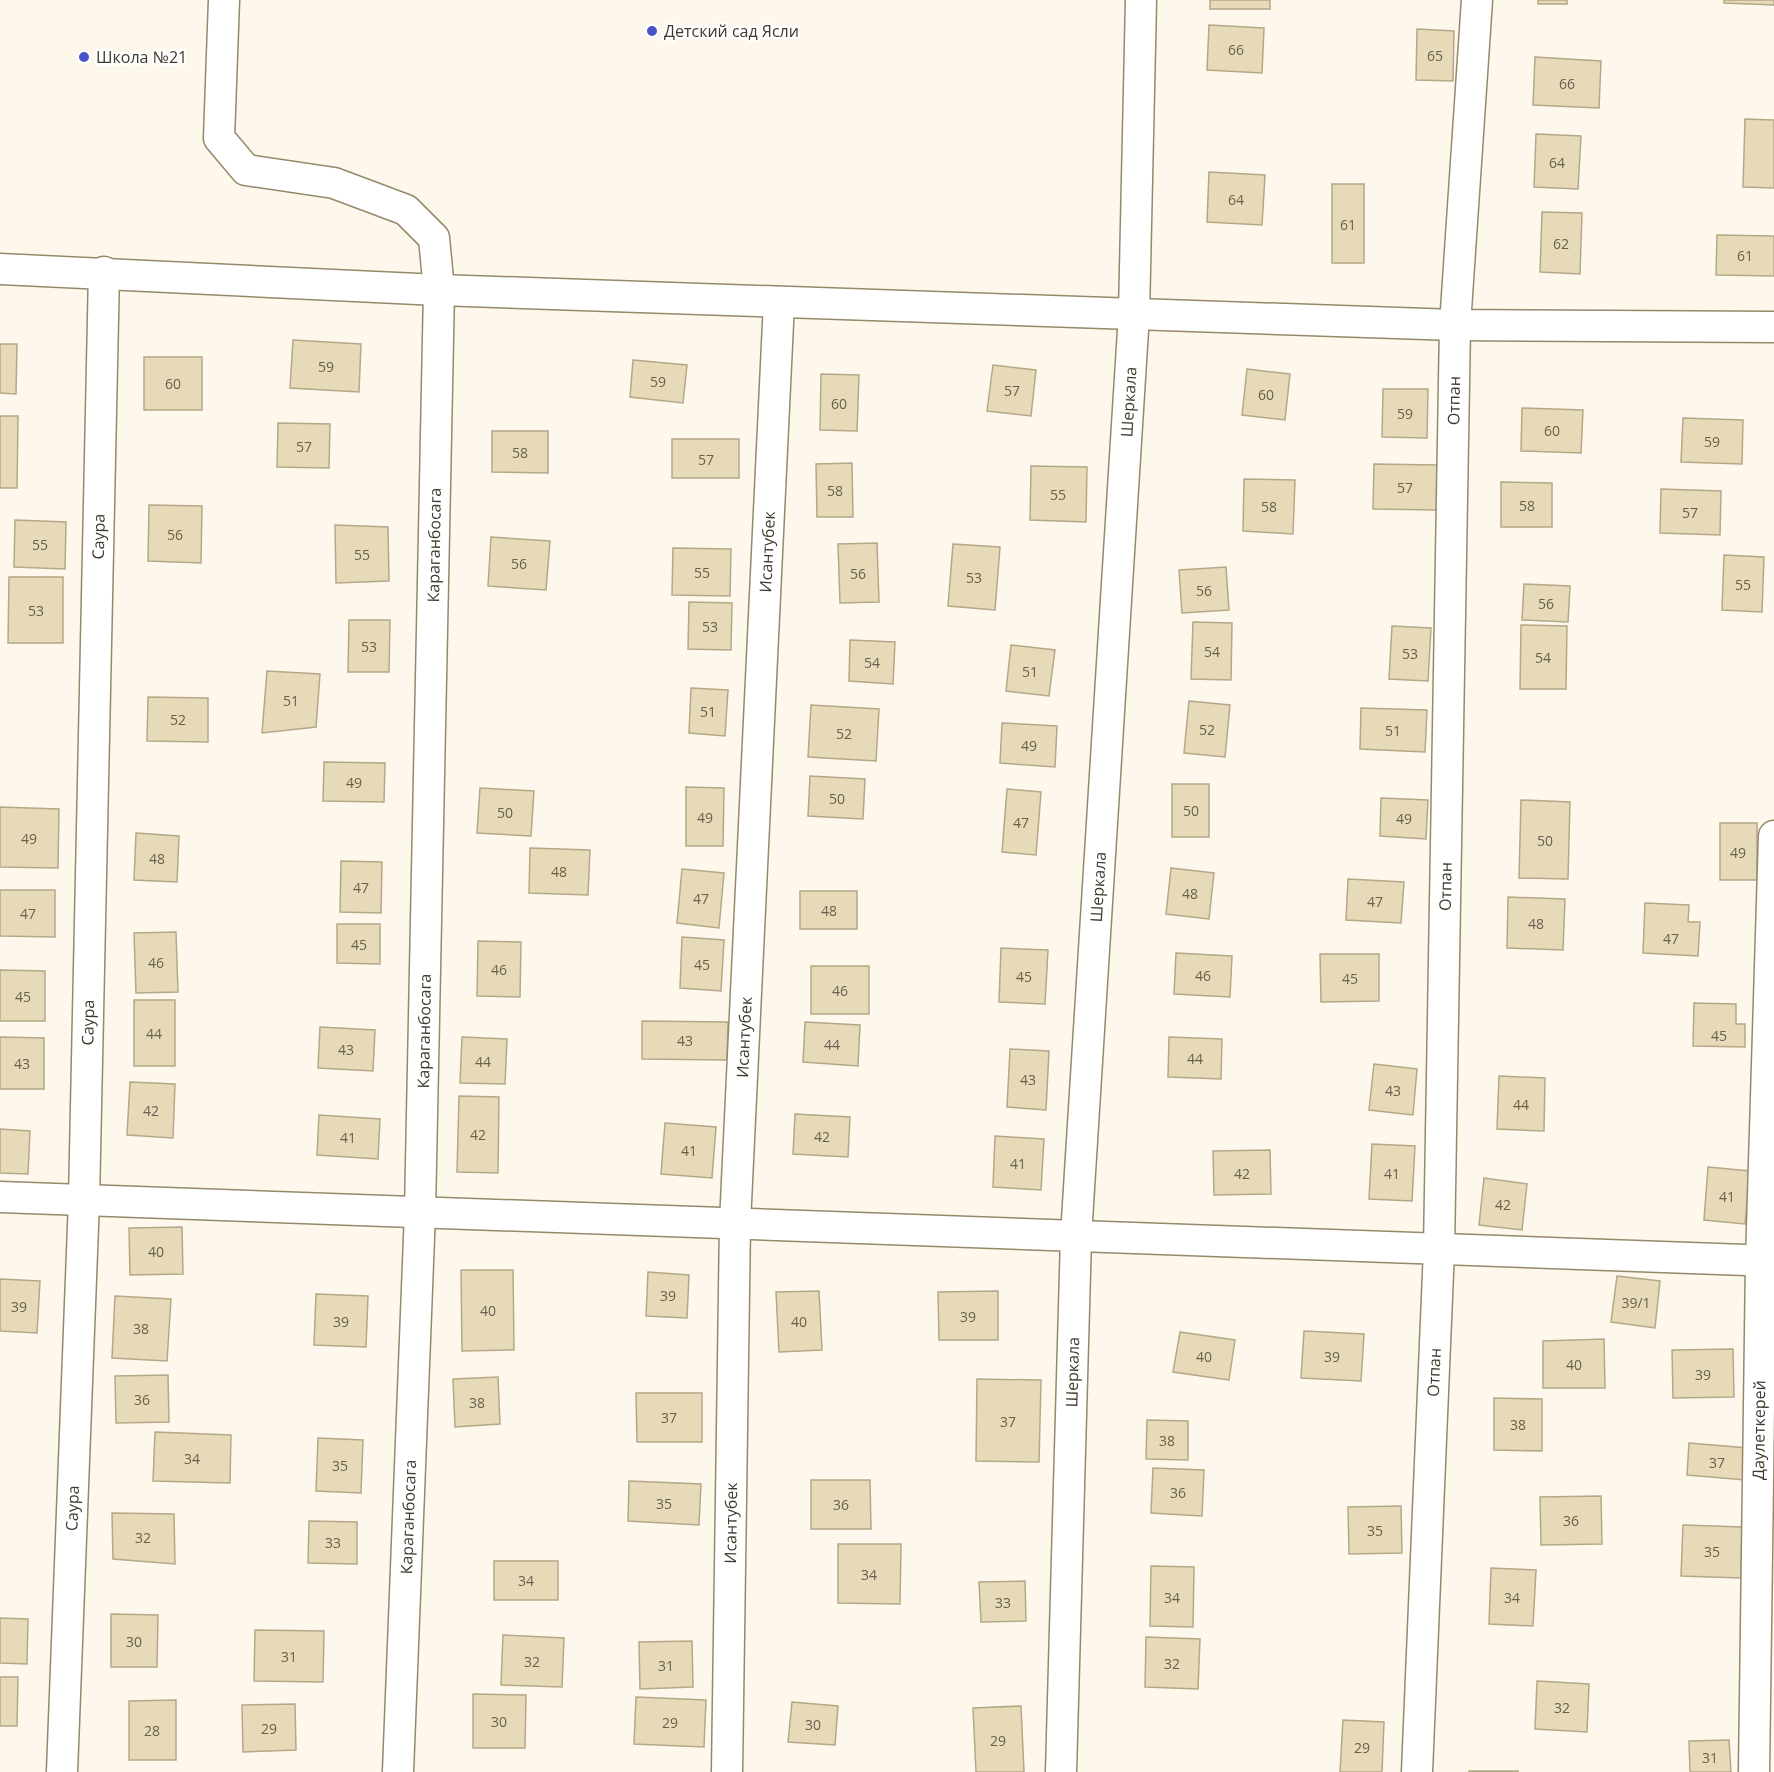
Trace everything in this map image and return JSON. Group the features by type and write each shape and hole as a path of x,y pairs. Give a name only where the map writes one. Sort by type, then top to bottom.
{"street":[{"name":"Караганбосага","path":"224,0 219,138 246,170 334,183 406,210 434,238 439,290 420,1212 398,1772"},
{"name":"Шеркала","path":"1061,1772 1076,1236 1134,314 1141,0"},
{"name":"Отпан","path":"1417,1772 1438,1249 1455,325 1477,0"},
{"path":"0,269 104,272 439,290 1455,325 1774,327"},
{"name":"Саура","path":"62,1772 84,1200 104,272"},
{"name":"Исантубек","path":"728,1772 735,1223 779,302"},
{"name":"Даулеткерей","path":"1754,1772 1768,1261 1774,836"},
{"path":"0,1197 1768,1261"}],"building":[{"path":"1210,0 1270,0 1270,9 1210,9"},
{"path":"1538,0 1567,0 1567,4 1538,4"},
{"path":"1724,0 1774,0 1774,5 1724,3"},
{"path":"1209,25 1264,28 1262,73 1207,70"},
{"path":"1417,29 1454,31 1453,81 1416,80"},
{"path":"1535,57 1601,61 1599,108 1533,105"},
{"path":"1745,119 1774,120 1774,188 1743,187"},
{"path":"1536,134 1581,136 1578,189 1534,187"},
{"path":"1209,172 1265,175 1262,225 1207,222"},
{"path":"1332,184 1364,184 1364,263 1332,263"},
{"path":"1542,212 1582,213 1580,274 1540,272"},
{"path":"1717,235 1774,236 1774,276 1716,275"},
{"path":"293,340 361,344 359,392 290,388"},
{"path":"0,344 17,344 16,394 0,393"},
{"path":"144,357 202,357 202,410 144,410"},
{"path":"633,360 687,365 683,403 630,397"},
{"path":"993,365 1036,370 1031,416 987,411"},
{"path":"1247,369 1290,374 1285,420 1242,415"},
{"path":"821,374 859,375 857,431 820,430"},
{"path":"1383,389 1428,389 1427,438 1382,437"},
{"path":"1522,408 1583,410 1581,453 1521,451"},
{"path":"0,416 18,416 17,488 0,488"},
{"path":"1683,418 1743,420 1742,464 1681,462"},
{"path":"278,423 330,424 329,468 277,467"},
{"path":"492,431 548,431 548,473 492,472"},
{"path":"672,439 739,439 739,478 672,478"},
{"path":"852,463 853,517 817,517 816,464"},
{"path":"1374,464 1437,465 1437,510 1373,509"},
{"path":"1031,466 1087,467 1086,522 1030,520"},
{"path":"1244,479 1295,480 1293,534 1243,531"},
{"path":"1501,482 1552,483 1552,527 1501,527"},
{"path":"1661,489 1721,491 1720,535 1660,533"},
{"path":"149,505 202,506 201,563 148,561"},
{"path":"15,520 66,522 65,569 14,567"},
{"path":"335,525 388,527 389,581 336,583"},
{"path":"491,537 550,541 546,590 488,586"},
{"path":"877,543 879,602 840,603 838,544"},
{"path":"953,544 1000,547 995,610 948,606"},
{"path":"673,548 731,549 730,596 672,595"},
{"path":"1724,555 1764,557 1762,612 1722,610"},
{"path":"1226,567 1229,610 1182,613 1179,570"},
{"path":"9,577 63,577 63,643 8,643"},
{"path":"1524,584 1570,586 1568,622 1522,620"},
{"path":"689,602 732,603 731,650 688,649"},
{"path":"349,620 390,620 389,672 348,672"},
{"path":"1193,622 1232,623 1231,680 1191,679"},
{"path":"1521,625 1567,626 1566,689 1520,689"},
{"path":"1392,626 1431,628 1428,681 1389,679"},
{"path":"850,640 895,642 893,684 849,681"},
{"path":"1011,645 1055,650 1049,696 1006,691"},
{"path":"267,671 320,674 316,727 262,733"},
{"path":"691,688 728,690 725,736 689,733"},
{"path":"148,697 208,698 208,742 147,741"},
{"path":"1189,701 1230,705 1225,757 1184,753"},
{"path":"811,705 879,709 876,761 808,757"},
{"path":"1361,708 1427,710 1425,752 1360,749"},
{"path":"1002,723 1057,726 1055,767 1000,763"},
{"path":"324,762 385,763 384,802 323,801"},
{"path":"810,776 865,779 863,819 808,816"},
{"path":"1172,784 1209,784 1209,837 1172,837"},
{"path":"686,787 724,788 723,846 686,846"},
{"path":"480,788 534,791 531,836 477,833"},
{"path":"1007,789 1041,792 1036,855 1002,852"},
{"path":"1381,798 1428,800 1426,839 1380,836"},
{"path":"1521,800 1570,802 1568,879 1519,878"},
{"path":"0,807 59,809 58,868 0,867"},
{"path":"1720,823 1757,823 1757,880 1720,880"},
{"path":"136,833 179,836 177,882 134,880"},
{"path":"530,848 590,850 588,895 529,893"},
{"path":"341,861 382,862 381,913 340,912"},
{"path":"1171,868 1214,873 1209,919 1166,914"},
{"path":"682,869 724,873 719,928 677,923"},
{"path":"1348,879 1404,882 1401,923 1346,920"},
{"path":"0,890 55,890 55,937 0,936"},
{"path":"800,891 857,891 857,929 800,929"},
{"path":"1508,897 1565,899 1563,950 1507,948"},
{"path":"1645,903 1689,905 1688,922 1700,922 1698,956 1643,953"},
{"path":"337,924 380,924 380,964 337,963"},
{"path":"176,932 178,992 136,993 134,933"},
{"path":"682,937 724,940 721,991 680,988"},
{"path":"478,941 521,942 520,997 477,996"},
{"path":"1001,948 1048,950 1045,1004 999,1002"},
{"path":"1176,953 1232,956 1230,997 1174,994"},
{"path":"1320,954 1379,954 1379,1001 1321,1002"},
{"path":"811,966 869,966 869,1014 811,1014"},
{"path":"0,970 45,971 45,1021 0,1021"},
{"path":"134,1000 175,1000 175,1066 134,1066"},
{"path":"1694,1003 1736,1004 1736,1024 1745,1024 1745,1047 1693,1046"},
{"path":"642,1021 728,1022 727,1060 642,1059"},
{"path":"805,1022 860,1025 858,1066 803,1062"},
{"path":"320,1027 375,1030 373,1071 318,1068"},
{"path":"0,1037 44,1038 44,1089 0,1089"},
{"path":"462,1037 507,1039 505,1084 460,1083"},
{"path":"1169,1037 1222,1039 1221,1079 1168,1077"},
{"path":"1010,1049 1049,1051 1046,1110 1007,1107"},
{"path":"1374,1064 1417,1069 1413,1115 1369,1110"},
{"path":"1499,1076 1545,1078 1544,1131 1497,1129"},
{"path":"130,1082 175,1084 173,1138 127,1135"},
{"path":"459,1096 499,1097 498,1173 457,1172"},
{"path":"795,1114 850,1117 848,1157 793,1154"},
{"path":"319,1115 380,1119 378,1159 317,1155"},
{"path":"665,1123 716,1127 712,1178 661,1174"},
{"path":"0,1129 30,1131 28,1174 0,1173"},
{"path":"995,1136 1044,1139 1041,1190 993,1187"},
{"path":"1372,1144 1415,1146 1412,1201 1369,1199"},
{"path":"1270,1150 1271,1194 1214,1195 1213,1151"},
{"path":"1708,1167 1750,1171 1745,1224 1704,1220"},
{"path":"1484,1178 1527,1184 1522,1230 1479,1225"},
{"path":"182,1227 183,1274 130,1275 129,1228"},
{"path":"461,1270 513,1270 514,1350 462,1351"},
{"path":"648,1272 689,1275 687,1318 646,1316"},
{"path":"1617,1276 1660,1281 1655,1328 1611,1322"},
{"path":"0,1279 40,1281 37,1333 0,1331"},
{"path":"819,1291 822,1350 779,1352 776,1292"},
{"path":"998,1291 998,1340 939,1340 938,1292"},
{"path":"316,1294 368,1296 366,1347 314,1345"},
{"path":"115,1296 171,1299 167,1361 112,1358"},
{"path":"1304,1331 1364,1334 1361,1381 1301,1378"},
{"path":"1180,1332 1235,1340 1229,1380 1173,1372"},
{"path":"1604,1339 1605,1388 1543,1388 1543,1341"},
{"path":"1733,1349 1734,1397 1673,1398 1672,1350"},
{"path":"168,1375 169,1422 116,1423 115,1376"},
{"path":"498,1377 500,1424 455,1427 453,1379"},
{"path":"977,1379 1041,1380 1039,1462 976,1461"},
{"path":"636,1393 702,1393 702,1442 637,1442"},
{"path":"1494,1398 1542,1399 1542,1451 1494,1450"},
{"path":"1147,1420 1188,1421 1188,1460 1146,1459"},
{"path":"155,1432 231,1435 230,1483 153,1481"},
{"path":"318,1438 363,1440 361,1493 316,1491"},
{"path":"1689,1443 1748,1448 1745,1480 1687,1475"},
{"path":"1153,1468 1204,1470 1202,1516 1151,1513"},
{"path":"811,1480 870,1480 871,1529 811,1529"},
{"path":"629,1481 701,1484 699,1525 628,1521"},
{"path":"1601,1496 1602,1544 1541,1545 1540,1497"},
{"path":"1401,1506 1402,1553 1349,1554 1348,1507"},
{"path":"112,1513 174,1514 175,1564 113,1559"},
{"path":"309,1521 357,1522 357,1564 308,1563"},
{"path":"1683,1525 1742,1527 1741,1578 1681,1576"},
{"path":"838,1544 901,1544 900,1604 838,1603"},
{"path":"494,1561 558,1561 558,1600 494,1600"},
{"path":"1151,1566 1194,1567 1193,1627 1150,1626"},
{"path":"1491,1568 1536,1570 1533,1626 1489,1624"},
{"path":"1025,1581 1026,1621 981,1622 979,1582"},
{"path":"111,1614 158,1615 157,1667 111,1667"},
{"path":"0,1618 28,1619 27,1664 0,1663"},
{"path":"255,1630 324,1631 323,1682 254,1681"},
{"path":"503,1635 564,1638 562,1687 501,1685"},
{"path":"1146,1637 1200,1639 1198,1689 1145,1687"},
{"path":"692,1641 693,1687 640,1689 639,1642"},
{"path":"0,1677 18,1677 17,1726 0,1726"},
{"path":"1537,1681 1589,1684 1587,1732 1535,1729"},
{"path":"473,1694 526,1695 525,1748 473,1748"},
{"path":"636,1697 706,1700 704,1747 634,1744"},
{"path":"176,1700 176,1760 129,1760 129,1701"},
{"path":"792,1702 838,1706 835,1745 788,1742"},
{"path":"295,1704 296,1750 243,1752 242,1705"},
{"path":"1021,1706 1024,1772 976,1772 973,1708"},
{"path":"1343,1720 1384,1722 1382,1772 1340,1772"},
{"path":"1729,1740 1731,1772 1690,1772 1689,1741"},
{"path":"1518,1771 1518,1772 1469,1772"}],"place":[{"name":"Детский сад Ясли","path":"652,31"},
{"name":"Школа №21","path":"84,57"}]}
